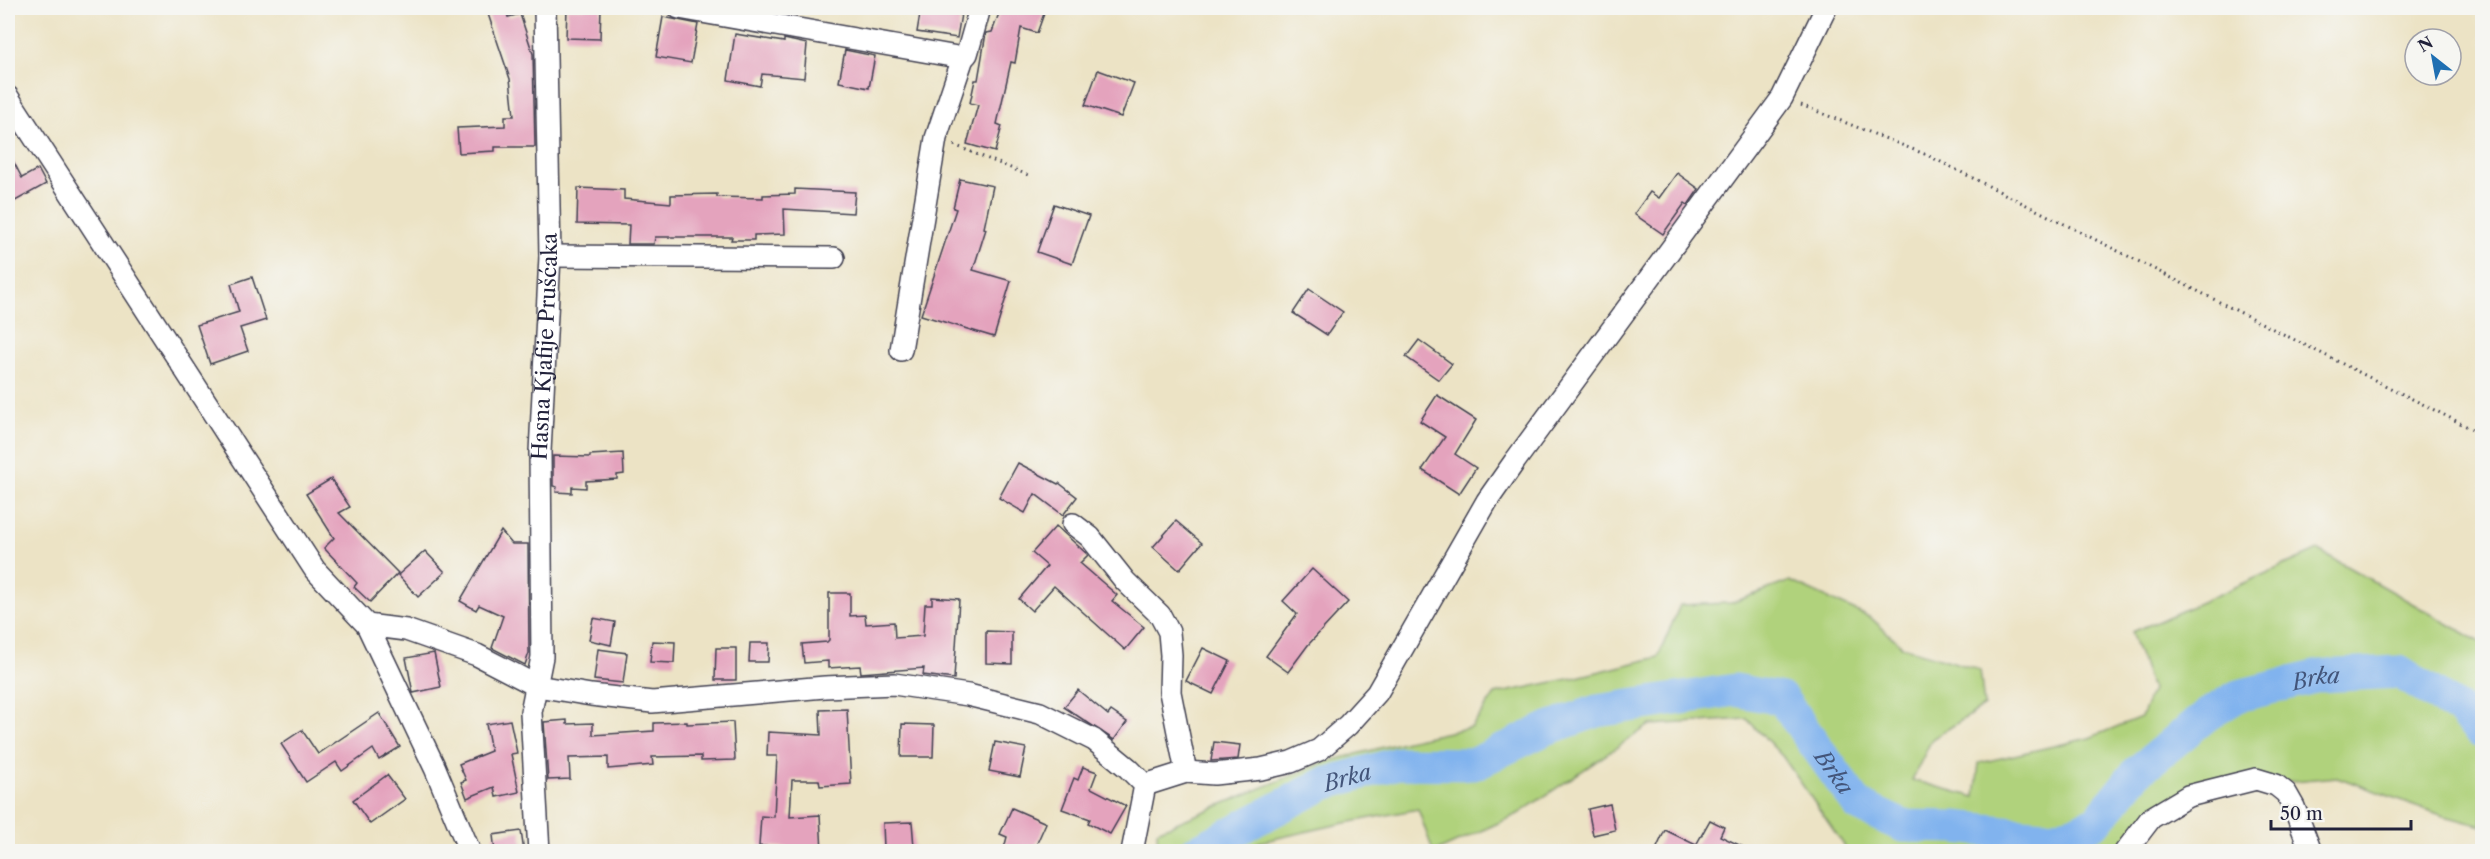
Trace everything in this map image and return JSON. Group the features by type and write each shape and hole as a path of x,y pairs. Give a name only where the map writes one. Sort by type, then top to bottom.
{"street":[{"name":"Hasna Kjafije Prušćaka","path":"539,852 531,711 542,657 540,452 550,256 545,8"},
{"path":"679,8 963,58"},
{"path":"901,350 936,138 963,58 967,54 980,8"},
{"path":"1145,785 1186,772 1214,774 1238,772 1291,762 1319,750 1348,725 1377,693 1487,501 1782,98 1826,8"},
{"path":"8,97 315,570 367,625 435,768 470,852"},
{"path":"550,256 834,258"},
{"path":"1073,524 1090,537 1125,581 1160,615 1168,632 1172,655 1170,692 1186,772"},
{"path":"367,625 406,630 477,655 537,686 652,702 825,687 894,684 968,695 1040,713 1094,740 1145,785"},
{"path":"2125,852 2151,818 2188,796 2256,778 2276,785 2286,793 2294,807 2311,852"},
{"path":"1132,852 1145,785"}],"path":[{"path":"1782,98 1927,155 2482,434"},
{"path":"936,138 1028,175"}],"green space":[{"path":"2318,550 2482,643 2482,826 2441,815 2337,777 2272,783 2208,793 2139,838 2107,847 2102,851 1848,851 1783,757 1747,719 1650,725 1518,814 1437,851 1433,851 1418,809 1260,842 1240,851 1158,851 1157,831 1322,763 1472,727 1495,694 1658,657 1680,605 1731,603 1790,581 1871,618 1903,647 1980,670 1984,706 1932,739 1912,780 1975,797 1979,763 2089,738 2141,717 2152,690 2131,632"}],"building":[{"path":"486,8 505,8 508,17 520,14 533,54 535,147 495,147 495,151 459,153 457,128 505,126 505,116 514,116 510,79"},
{"path":"567,8 601,8 600,39 566,38"},
{"path":"921,8 962,8 957,38 917,32"},
{"path":"1001,8 1046,8 1037,33 1021,28 1015,63 1011,62 997,124 1002,126 995,152 967,144 978,105 970,103 975,80 978,80 986,33 992,32"},
{"path":"663,17 698,24 691,63 656,57"},
{"path":"735,34 807,44 804,78 762,74 760,86 728,80"},
{"path":"845,50 875,56 869,88 839,82"},
{"path":"1098,70 1134,83 1121,117 1085,105"},
{"path":"8,151 22,178 38,169 46,184 8,205"},
{"path":"1677,173 1699,189 1688,205 1685,203 1663,234 1634,214 1650,192 1659,198"},
{"path":"960,179 993,186 984,228 986,229 973,270 1011,281 994,337 921,315 956,209 953,208"},
{"path":"578,188 624,190 624,199 671,203 671,195 717,194 717,197 763,198 763,195 795,194 795,189 855,192 853,213 784,209 785,234 754,235 754,240 731,240 732,237 655,237 654,244 628,244 629,225 577,224"},
{"path":"1054,204 1089,216 1072,264 1037,252"},
{"path":"252,277 266,320 240,328 248,351 210,364 197,325 239,312 231,284"},
{"path":"1309,289 1343,312 1327,335 1293,313"},
{"path":"1419,340 1452,364 1439,380 1406,357"},
{"path":"1437,395 1476,420 1455,454 1476,468 1459,494 1422,470 1445,437 1420,421"},
{"path":"623,453 624,474 617,475 617,479 586,481 586,488 572,487 572,493 556,492 557,487 553,486 553,456 590,457 590,455"},
{"path":"1018,463 1059,483 1077,497 1063,515 1035,494 1025,513 999,498"},
{"path":"331,479 350,507 339,513 398,573 370,602 354,587 357,583 324,548 334,538 306,494"},
{"path":"1176,521 1202,543 1179,570 1153,547"},
{"path":"1056,526 1088,555 1080,563 1117,595 1112,601 1144,627 1125,650 1054,586 1032,611 1019,599 1047,566 1032,553"},
{"path":"501,531 512,544 528,544 529,653 525,665 492,648 503,616 479,605 476,610 460,601"},
{"path":"425,551 445,572 418,597 398,575"},
{"path":"1312,569 1348,602 1308,645 1288,672 1266,656 1297,614 1283,601"},
{"path":"829,593 850,593 850,616 865,615 866,624 894,622 895,638 923,636 925,604 932,604 932,597 959,599 954,679 923,675 924,668 861,673 860,666 828,668 828,661 804,663 802,644 829,640"},
{"path":"593,618 615,622 611,645 589,640"},
{"path":"986,631 1012,632 1012,664 986,663"},
{"path":"652,641 675,642 674,663 650,662"},
{"path":"750,643 769,643 768,662 749,662"},
{"path":"716,648 736,648 736,680 715,680"},
{"path":"1203,648 1230,661 1213,694 1186,681"},
{"path":"598,649 627,653 623,683 594,680"},
{"path":"434,653 441,687 413,693 406,658"},
{"path":"1078,690 1108,715 1111,711 1127,722 1114,740 1064,707"},
{"path":"847,709 851,784 820,786 819,780 792,780 790,817 820,815 822,852 794,852 793,848 759,846 761,816 774,817 777,756 767,756 768,732 821,735 820,710"},
{"path":"379,713 400,747 379,760 373,749 342,771 336,762 306,782 281,744 302,730 318,754"},
{"path":"510,720 517,753 511,754 519,792 496,797 494,787 467,798 461,782 466,780 459,764 491,751 486,724"},
{"path":"567,720 567,724 593,723 593,735 654,731 654,723 733,722 735,760 701,761 701,756 652,757 653,765 608,769 608,757 569,758 570,779 548,780 544,722"},
{"path":"902,724 934,725 933,757 901,757"},
{"path":"995,742 1026,748 1020,777 989,771"},
{"path":"1214,742 1240,745 1238,759 1211,761"},
{"path":"1083,767 1097,772 1091,788 1126,806 1110,834 1088,823 1090,819 1062,809 1074,778 1078,780"},
{"path":"387,775 405,799 370,824 353,800"},
{"path":"1610,804 1615,830 1593,835 1588,809"},
{"path":"1012,808 1046,823 1033,852 1003,852 1007,837 1000,834"},
{"path":"1710,820 1724,827 1720,836 1754,852 1655,852 1665,830 1696,845"},
{"path":"912,822 914,847 884,848 883,823"},
{"path":"521,831 524,852 495,852 493,835"}],"waterway":[{"name":"Brka","path":"1195,852 1324,784 1398,763 1474,764 1546,729 1597,711 1735,690 1782,699 1858,805 1903,826 1955,827 2052,837 2080,830 2098,820 2137,772 2207,715 2238,696 2319,676 2399,672 2460,710 2482,732"}]}
